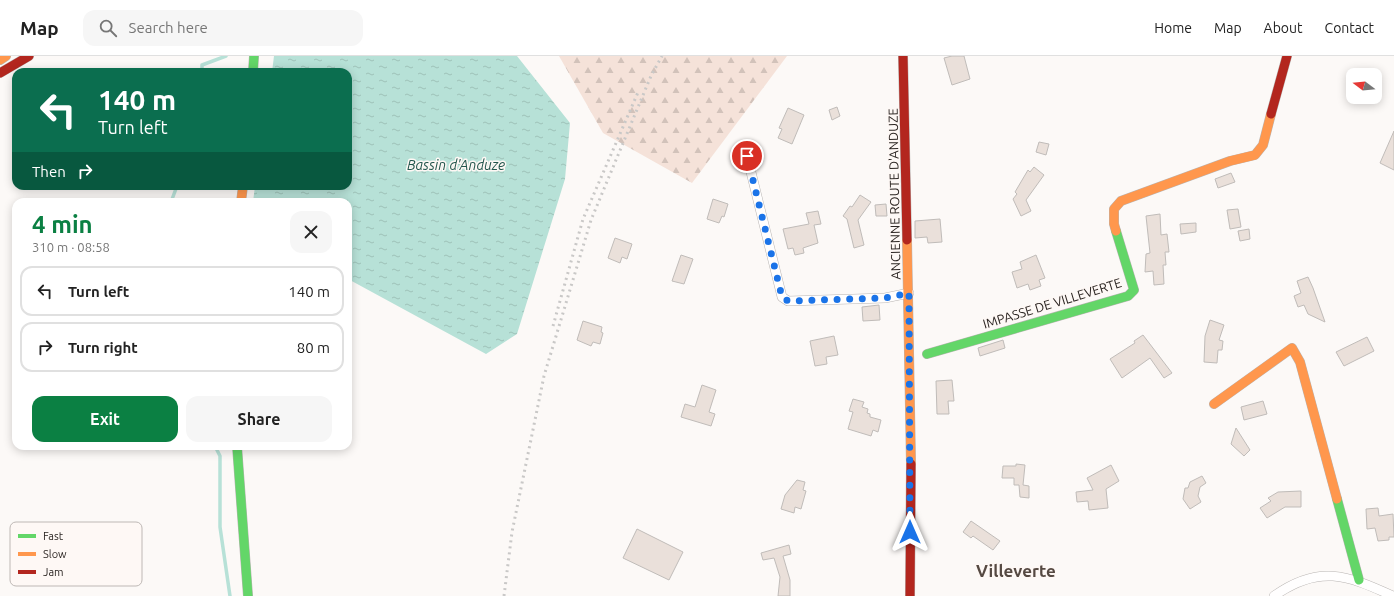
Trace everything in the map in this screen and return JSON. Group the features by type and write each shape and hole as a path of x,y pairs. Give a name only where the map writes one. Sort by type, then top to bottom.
{"street":[{"path":"0,60 6,56"},
{"path":"0,73 29,56"},
{"path":"253,68 254,56"},
{"name":"ANCIENNE ROUTE D'ANDUZE","path":"903,56 911,421 910,596"},
{"name":"IMPASSE DE VILLEVERTE","path":"927,354 1128,296 1134,290 1114,224 1114,209 1121,201 1230,161 1255,155 1263,145 1287,56"},
{"path":"747,156 782,297 788,301 885,298 909,293"},
{"path":"1214,404 1292,348 1300,362 1359,580"},
{"path":"237,450 248,596"},
{"path":"1274,596 1284,593 1318,576 1340,576 1359,580 1392,596"}],"green space":[{"path":"559,56 787,56 692,183 603,133"}],"water":[{"name":"Bassin d'Anduze","path":"274,56 517,56 570,123 565,179 517,334 486,354 352,281 352,198 254,198 254,190 352,190 352,68 272,68"}],"building":[{"path":"964,56 970,79 952,85 944,58"},
{"path":"837,107 840,116 832,120 829,110"},
{"path":"788,108 804,115 792,144 778,138 782,129 779,128"},
{"path":"1394,131 1394,170 1380,163"},
{"path":"1039,142 1049,144 1046,155 1036,152"},
{"path":"1034,167 1044,175 1026,200 1031,211 1021,216 1013,199 1017,194 1015,192 1028,170 1030,172"},
{"path":"1231,173 1235,182 1218,188 1215,179"},
{"path":"860,195 871,202 858,220 864,245 854,248 847,219 843,216 850,206 852,207"},
{"path":"713,199 728,204 724,217 722,216 719,223 707,219"},
{"path":"886,204 887,216 876,216 875,205"},
{"path":"1238,209 1241,227 1230,229 1227,210"},
{"path":"818,211 821,224 814,225 818,243 803,248 804,253 795,255 793,248 788,249 783,229 809,224 806,213"},
{"path":"1160,214 1161,235 1167,234 1169,252 1165,252 1166,265 1163,265 1164,284 1154,285 1153,271 1145,272 1146,254 1150,253 1146,216"},
{"path":"940,219 942,242 928,243 927,237 915,238 915,221"},
{"path":"1196,223 1196,232 1181,234 1180,224"},
{"path":"1249,229 1250,239 1240,241 1238,231"},
{"path":"615,238 632,244 627,259 622,257 620,263 608,258"},
{"path":"681,255 693,259 684,284 672,281"},
{"path":"1036,255 1045,278 1039,280 1041,286 1030,290 1028,284 1017,288 1012,272 1022,269 1020,262"},
{"path":"1308,277 1325,322 1308,314 1304,305 1298,307 1294,296 1301,293 1297,281"},
{"path":"879,305 880,320 863,321 862,307"},
{"path":"1210,320 1224,325 1219,340 1223,341 1222,350 1218,350 1217,363 1204,362 1205,336"},
{"path":"583,321 602,327 601,332 603,333 600,344 593,342 591,346 577,340"},
{"path":"1143,335 1172,373 1164,378 1150,358 1122,378 1110,359 1135,343 1134,341"},
{"path":"834,336 838,355 826,357 827,364 815,366 810,341"},
{"path":"1367,337 1374,351 1344,366 1336,352"},
{"path":"1003,340 1005,348 980,356 978,348"},
{"path":"952,380 954,401 948,401 949,414 937,414 936,381"},
{"path":"702,385 716,390 709,412 715,414 711,426 681,417 685,404 695,407"},
{"path":"853,399 864,402 862,407 868,409 867,413 870,414 870,417 881,420 878,432 873,430 871,436 848,429 853,412 849,411"},
{"path":"1263,401 1267,414 1244,420 1241,407"},
{"path":"1236,428 1250,450 1244,456 1231,444"},
{"path":"1016,464 1025,465 1023,485 1029,486 1029,498 1020,497 1019,485 1014,485 1014,478 1002,478 1003,466 1016,466"},
{"path":"1111,465 1119,481 1106,489 1108,508 1089,510 1088,501 1077,502 1076,492 1093,490 1087,478"},
{"path":"1202,476 1206,483 1200,487 1198,496 1201,502 1190,509 1183,499 1185,488 1188,488 1190,482"},
{"path":"797,480 805,482 803,490 806,491 801,509 795,507 794,513 781,509 785,495"},
{"path":"1301,491 1301,507 1285,507 1267,518 1260,508 1271,501 1268,498 1278,492"},
{"path":"1378,508 1379,516 1393,514 1394,537 1389,537 1389,540 1378,541 1375,528 1367,529 1366,509"},
{"path":"971,521 1000,541 993,550 973,536 971,538 963,532"},
{"path":"637,529 683,552 669,580 623,558"},
{"path":"789,545 791,554 783,556 790,580 790,596 778,596 780,577 774,558 763,560 761,553"}],"waterway":[{"path":"202,68 202,65 226,56"},
{"path":"172,198 176,190"},
{"path":"217,450 220,456 220,527 230,596"}],"railway":[{"path":"504,596 512,532 544,376 591,220 651,76 662,56"},
{"path":"553,326 583,219 639,90"}],"traffic: fast":[{"path":"253,68 254,56"},
{"path":"927,354 1128,296 1134,290 1116,231"},
{"path":"237,450 248,596"},
{"path":"1337,499 1359,580"}],"traffic: slow":[{"path":"0,60 6,56"},
{"path":"1116,231 1114,224 1114,209 1121,201 1230,161 1255,155 1263,145 1271,114"},
{"path":"242,190 242,198"},
{"path":"907,240 911,464"},
{"path":"1214,404 1292,348 1300,362 1337,499"}],"traffic: jam":[{"path":"0,73 29,56"},
{"path":"903,56 907,240"},
{"path":"1271,114 1287,56"},
{"path":"910,596 911,464"}],"district":[{"name":"Villeverte","path":"1016,570"}],"route":[{"path":"747,156 782,297 788,301 885,298 909,293 911,421 910,532"}]}
